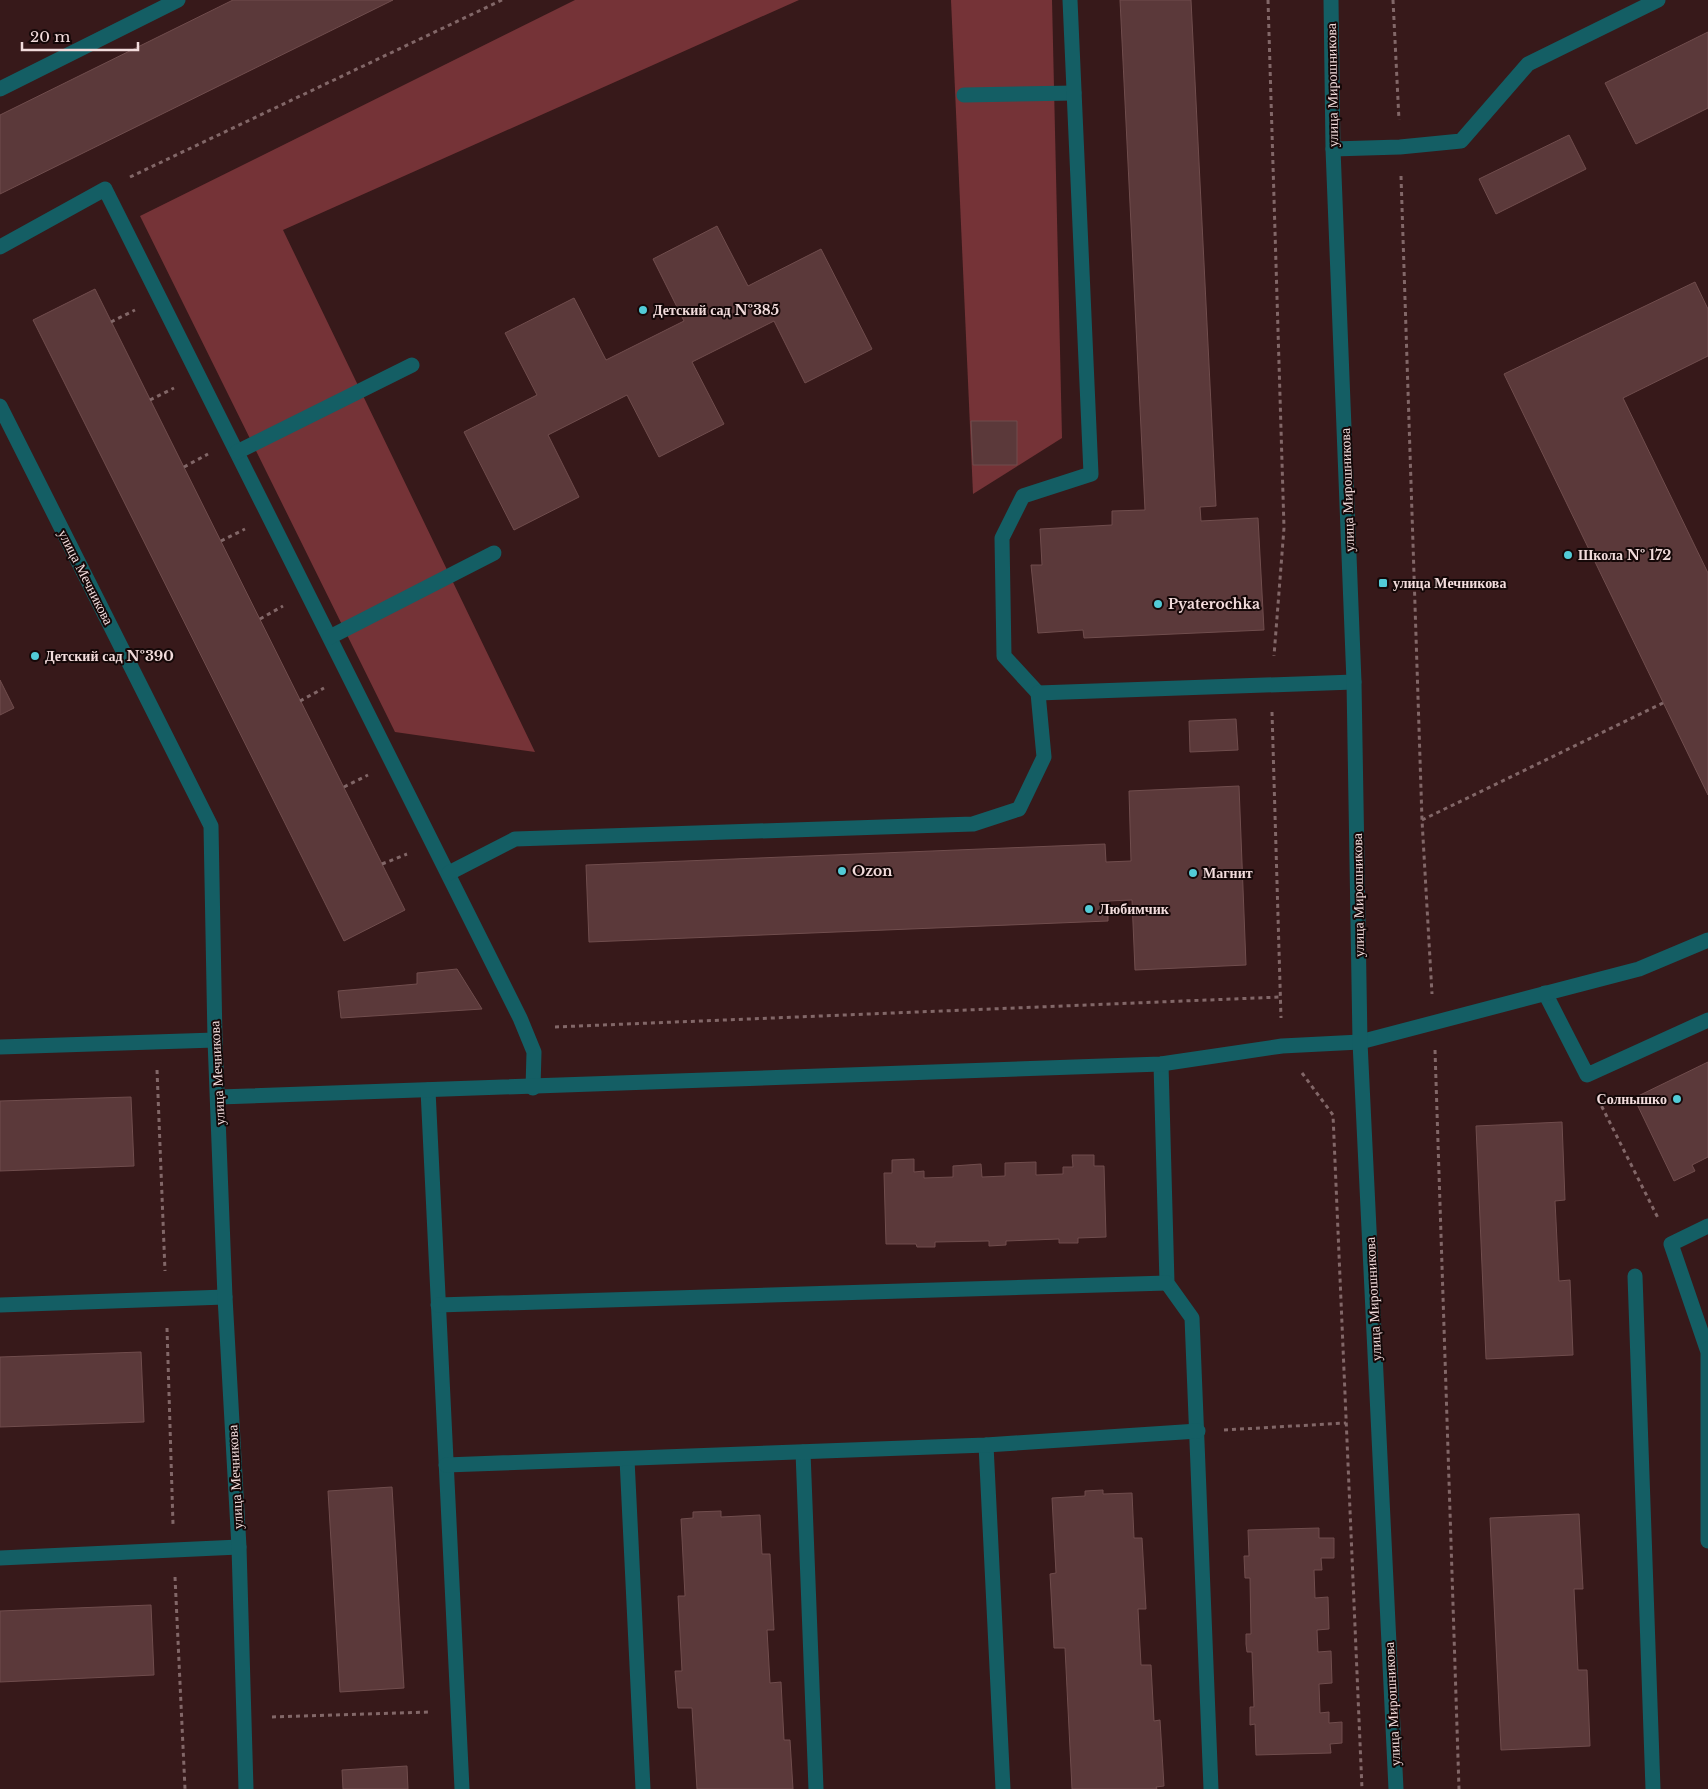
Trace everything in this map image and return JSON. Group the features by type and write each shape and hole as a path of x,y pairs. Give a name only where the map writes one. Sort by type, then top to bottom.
{"street":[{"path":"0,89 178,0"},
{"path":"449,873 515,839 973,824 1019,809 1044,757 1038,693 1004,656 1002,538 1023,496 1091,474 1070,0"},
{"name":"улица Мирошникова","path":"1330,0 1333,149 1354,682 1360,1042 1396,1789"},
{"path":"1333,149 1400,147 1461,141 1528,64 1658,0"},
{"path":"964,95 1074,93"},
{"path":"0,247 104,189 449,873 524,1028 534,1052 533,1088"},
{"path":"237,452 412,365"},
{"name":"улица Мечникова","path":"0,406 211,826 215,1040 219,1097 225,1297 238,1547 246,1789"},
{"path":"330,637 494,553"},
{"path":"1038,693 1354,682"},
{"path":"219,1097 533,1088 1161,1064 1282,1046 1360,1042 1638,969 1708,940"},
{"path":"1545,993 1587,1075 1708,1020"},
{"path":"0,1047 215,1040"},
{"path":"1161,1064 1167,1283 1192,1318 1211,1789"},
{"path":"428,1090 462,1789"},
{"path":"1708,1226 1671,1244 1707,1349 1708,1541"},
{"path":"1635,1276 1653,1789"},
{"path":"438,1306 1167,1283"},
{"path":"0,1305 225,1297"},
{"path":"446,1465 986,1445 1198,1431"},
{"path":"986,1445 1003,1789"},
{"path":"803,1452 816,1789"},
{"path":"627,1459 643,1789"},
{"path":"0,1558 238,1547"}],"path":[{"path":"104,189 502,0"},
{"path":"1268,0 1284,528 1271,686 1282,1046 1333,1115 1362,1789"},
{"path":"1393,0 1400,147 1422,820 1434,1022 1459,1789"},
{"path":"1422,820 1663,703"},
{"path":"524,1028 1280,997"},
{"path":"156,1042 174,1550 185,1789"},
{"path":"1587,1075 1671,1244"},
{"path":"1198,1431 1346,1424"},
{"path":"244,1718 458,1711"}],"shaded area":[{"path":"575,0 799,0 283,230 535,752 395,732 140,216"},
{"path":"951,0 1052,0 1062,438 973,494"}],"building":[{"path":"233,0 393,0 0,194 0,115"},
{"path":"1120,0 1191,0 1216,506 1200,507 1201,521 1258,518 1264,630 1084,638 1083,630 1038,633 1031,565 1042,565 1040,529 1112,525 1112,511 1145,510"},
{"path":"1708,32 1708,108 1636,144 1605,83"},
{"path":"1569,135 1586,169 1496,214 1479,179"},
{"path":"717,226 748,286 821,249 872,349 805,383 774,321 692,362 724,424 659,457 627,395 548,435 579,497 514,530 464,432 537,395 505,333 574,298 606,360 684,321 653,259"},
{"path":"1695,282 1708,309 1708,356 1623,398 1708,573 1708,795 1504,374"},
{"path":"95,289 405,910 344,941 33,320"},
{"path":"971,421 1017,421 1017,465 973,465"},
{"path":"0,680 14,708 0,715"},
{"path":"1236,719 1238,750 1190,752 1189,721"},
{"path":"1239,786 1246,965 1135,970 1132,900 1108,901 1108,921 589,942 586,865 1105,844 1106,862 1131,861 1129,791"},
{"path":"457,969 482,1009 341,1018 338,991 417,984 417,973"},
{"path":"1708,1062 1708,1157 1692,1165 1695,1171 1674,1181 1634,1098"},
{"path":"131,1097 134,1166 0,1171 0,1101"},
{"path":"1562,1122 1565,1200 1555,1201 1559,1281 1570,1280 1573,1355 1486,1359 1476,1126"},
{"path":"1072,1155 1094,1155 1094,1166 1104,1166 1106,1237 1078,1238 1078,1243 1059,1243 1059,1239 1006,1241 1006,1245 989,1246 989,1241 935,1242 935,1247 917,1247 916,1244 886,1244 884,1173 892,1173 892,1160 914,1159 914,1172 924,1171 924,1178 953,1177 953,1166 981,1164 982,1177 1005,1176 1005,1163 1036,1162 1036,1175 1063,1174 1063,1167 1073,1167"},
{"path":"141,1352 144,1422 0,1427 0,1357"},
{"path":"392,1487 404,1688 340,1692 328,1491"},
{"path":"1103,1490 1103,1494 1132,1493 1134,1538 1142,1538 1146,1609 1138,1609 1141,1665 1151,1665 1154,1721 1160,1720 1164,1786 1156,1787 1157,1789 1072,1789 1065,1648 1054,1648 1050,1574 1056,1573 1052,1498 1085,1496 1085,1491"},
{"path":"721,1511 721,1517 760,1515 762,1554 770,1554 774,1630 767,1630 770,1683 781,1682 784,1740 790,1740 793,1789 697,1789 692,1708 678,1708 675,1671 682,1671 678,1596 685,1596 681,1519 693,1518 693,1512"},
{"path":"1579,1514 1583,1589 1574,1589 1578,1670 1587,1670 1590,1746 1501,1750 1490,1518"},
{"path":"1319,1528 1319,1538 1334,1538 1334,1558 1321,1558 1322,1570 1314,1570 1315,1598 1328,1597 1329,1629 1317,1630 1318,1652 1331,1651 1332,1683 1319,1684 1320,1713 1329,1712 1329,1723 1342,1722 1342,1743 1330,1744 1331,1753 1256,1755 1255,1724 1250,1725 1250,1707 1254,1707 1252,1652 1247,1652 1246,1644 1246,1634 1251,1634 1250,1578 1245,1578 1244,1556 1249,1556 1248,1530"},
{"path":"151,1605 154,1675 0,1682 0,1611"},
{"path":"407,1766 408,1789 343,1789 342,1770"}],"place":[{"name":"Детский сад №385","path":"643,310"},
{"name":"Школа № 172","path":"1568,555"},
{"name":"улица Мечникова","path":"1383,583"},
{"name":"Pyaterochka","path":"1158,604"},
{"name":"Детский сад №390","path":"35,656"},
{"name":"Ozon","path":"842,871"},
{"name":"Магнит","path":"1193,873"},
{"name":"Любимчик","path":"1089,909"},
{"name":"Солнышко","path":"1677,1099"}]}
